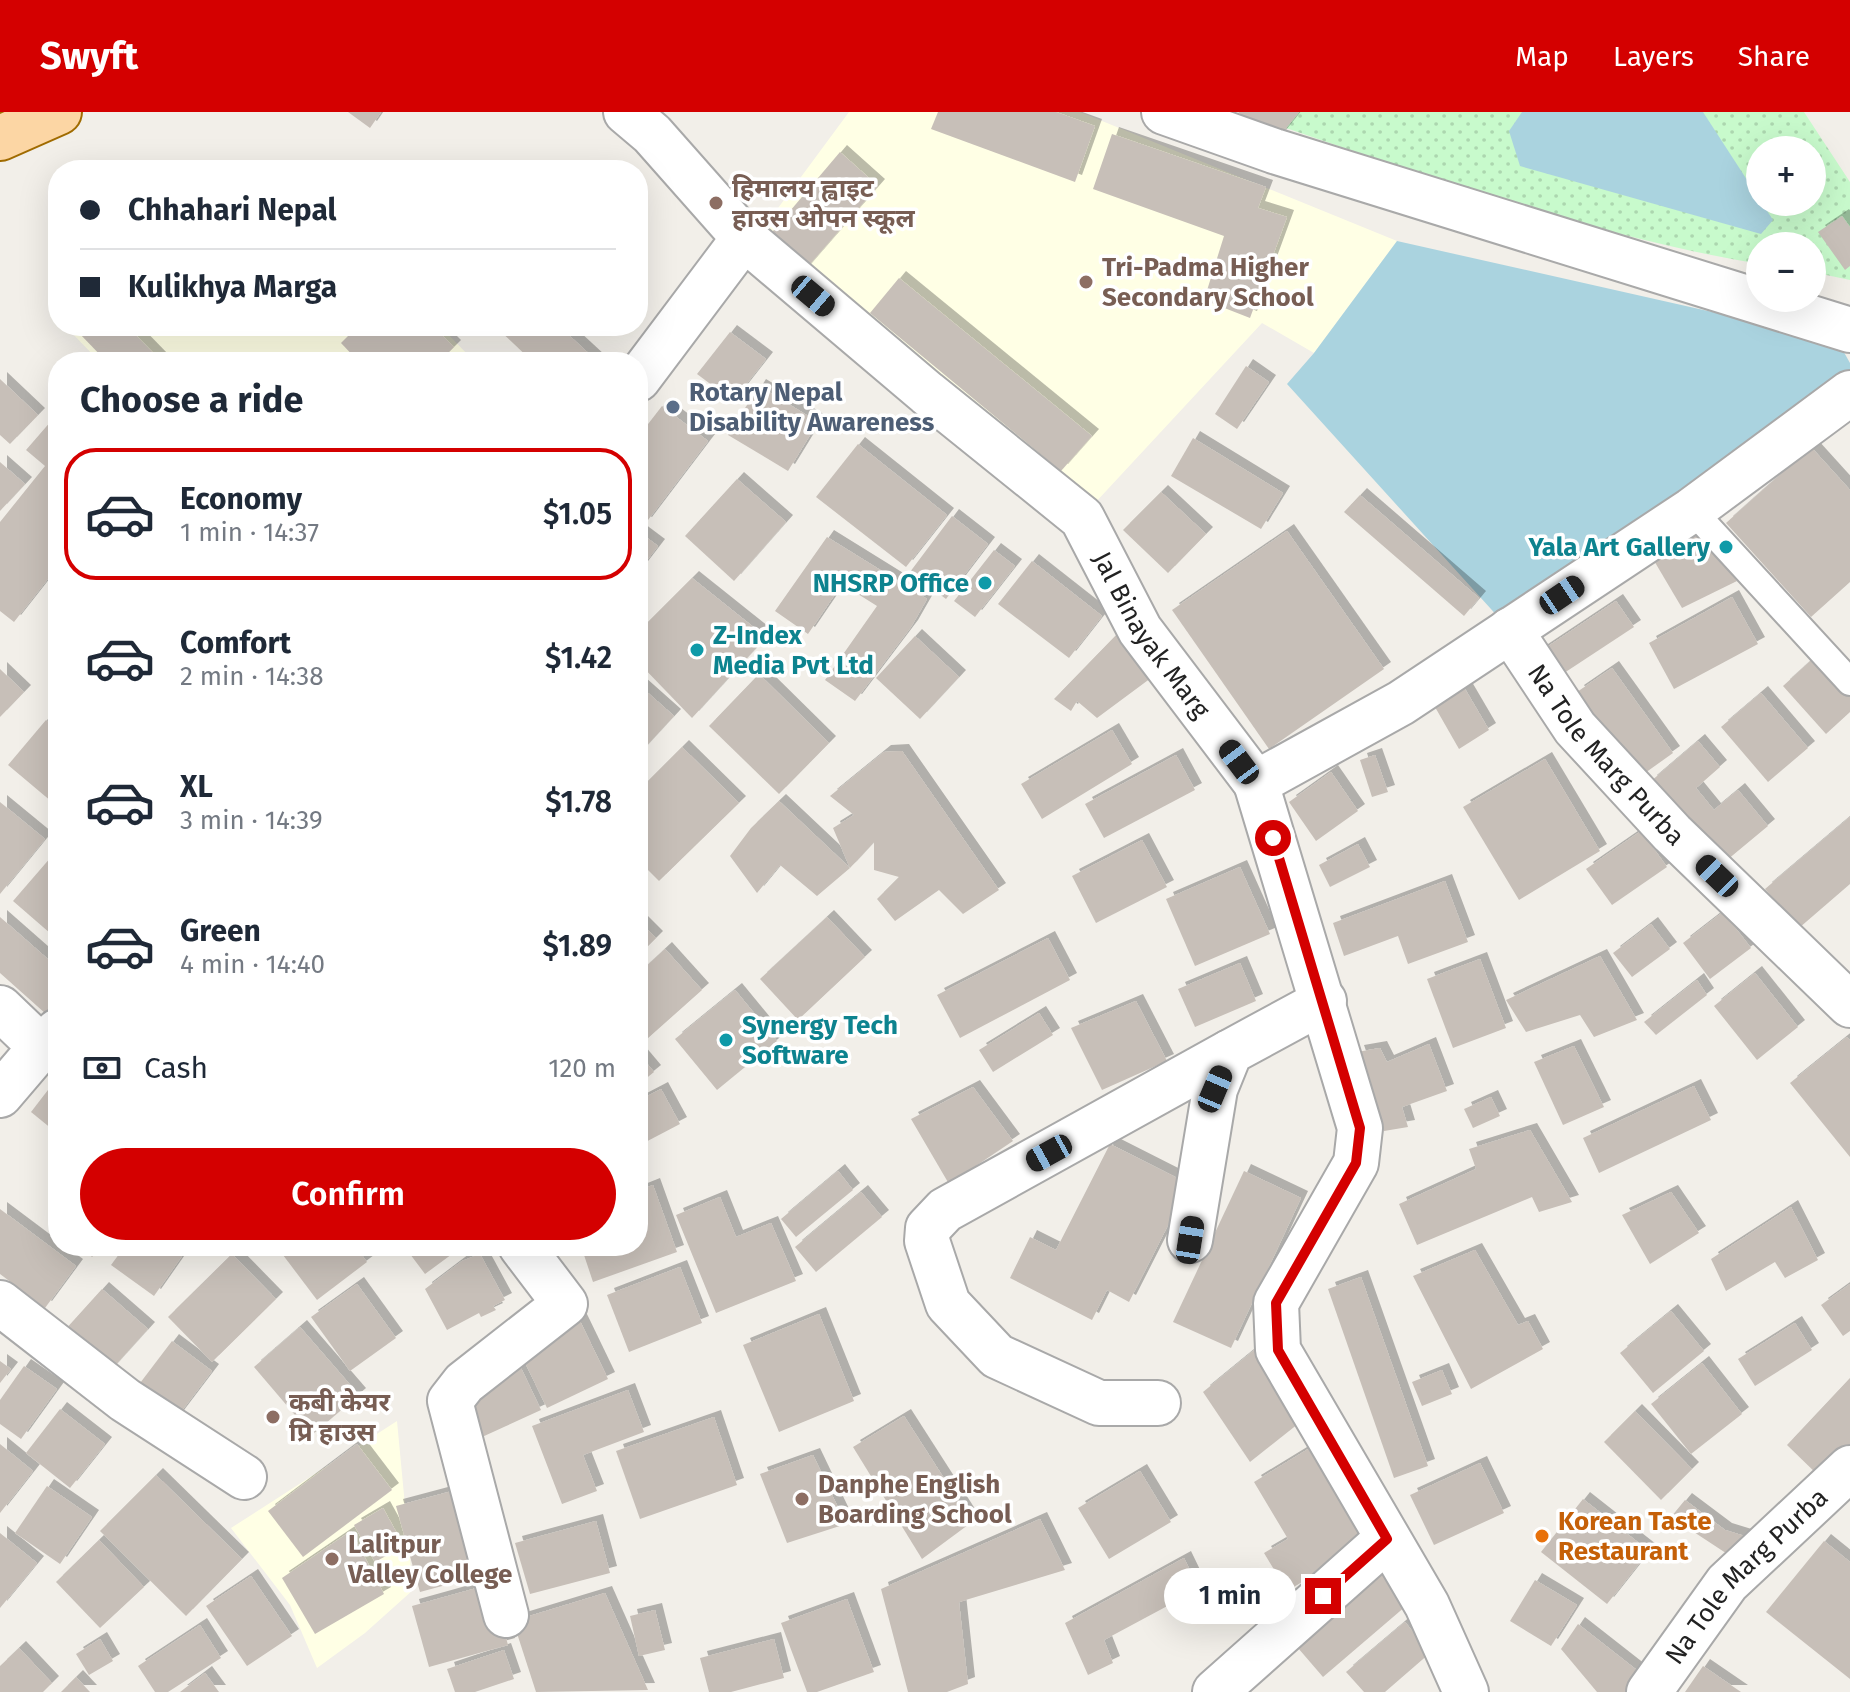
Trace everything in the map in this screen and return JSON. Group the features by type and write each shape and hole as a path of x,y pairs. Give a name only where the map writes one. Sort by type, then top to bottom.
{"main road":[{"path":"0,138 59,112"}],"street":[{"name":"Jal Binayak Marg","path":"626,112 652,134 744,238 927,393 1082,518 1140,630 1256,783 1360,1128 1356,1163 1276,1303 1278,1350 1427,1605 1466,1692"},
{"path":"1164,112 1274,151 1850,330"},
{"path":"648,366 744,238"},
{"path":"1256,783 1401,703 1692,510 1850,393"},
{"name":"Na Tole Marg Purba","path":"1510,630 1575,728 1672,833 1850,1005"},
{"path":"1158,1403 1099,1403 997,1356 948,1304 927,1241 928,1228 945,1210 1324,1001"},
{"path":"0,1008 48,1038"},
{"path":"0,1095 48,1041"},
{"path":"1190,1240 1215,1089 1230,1052"},
{"path":"506,1615 450,1401 464,1383 565,1304 529,1256"},
{"path":"0,1303 125,1400 244,1477"},
{"name":"Na Tole Marg Purba","path":"1649,1692 1727,1583 1850,1468"},
{"path":"1215,1692 1387,1539"}],"lane":[{"path":"1692,510 1850,682"}],"shaded area":[{"name":"Tri-Padma Higher Secondary School","path":"849,112 1080,112 1397,241 1314,353 1262,323 1094,504 753,242"},
{"path":"75,336 450,336 465,352 90,352"},
{"name":"Lalitpur Valley College","path":"397,1421 413,1590 365,1633 317,1668 290,1605 231,1528"}],"green space":[{"path":"1299,112 1804,112 1820,136 1746,136 1746,216 1826,216 1826,145 1850,182 1850,280 1826,275 1826,232 1746,232 1746,261 1580,223 1286,128"}],"water":[{"path":"1522,112 1703,112 1746,178 1746,216 1770,216 1773,220 1763,232 1754,232 1520,166 1509,131"},
{"path":"1397,241 1837,340 1850,363 1850,393 1510,630 1287,384 1314,353"}],"building":[{"path":"348,112 381,112 370,128"},
{"path":"938,112 1056,112 1095,126 1075,182 931,129"},
{"path":"1238,112 1299,112 1275,142"},
{"path":"1112,134 1266,187 1258,208 1287,217 1250,318 1204,300 1224,236 1093,189"},
{"path":"840,152 878,186 804,271 768,237"},
{"path":"1842,216 1850,227 1850,266 1845,270 1826,243 1826,232 1818,232"},
{"path":"899,278 1092,436 1061,471 870,313"},
{"path":"730,332 766,359 733,401 697,374"},
{"path":"82,336 137,336 152,352 97,352"},
{"path":"348,336 443,336 454,347 449,352 350,352 341,343"},
{"path":"506,336 570,336 587,352 522,352"},
{"path":"1246,366 1269,382 1237,429 1215,414"},
{"path":"0,379 38,415 10,444 0,435"},
{"path":"759,386 818,422 788,471 728,435"},
{"path":"662,406 708,441 648,520 648,424"},
{"path":"48,425 48,579 14,622 0,611 0,522 45,466 26,450"},
{"path":"1193,438 1283,493 1261,529 1171,476"},
{"path":"858,444 947,515 906,567 816,497"},
{"path":"1811,447 1850,490 1850,582 1811,617 1726,523"},
{"path":"0,462 25,484 0,511"},
{"path":"737,479 786,522 734,581 685,536"},
{"path":"1161,492 1206,534 1168,573 1123,530"},
{"path":"1360,495 1479,598 1464,616 1344,512"},
{"path":"952,516 988,544 946,599 910,572"},
{"path":"1697,529 1737,581 1682,608 1653,559"},
{"path":"1287,531 1384,669 1269,749 1172,610"},
{"path":"827,537 927,599 911,627 855,701 825,680 877,606 842,584 808,634 775,611"},
{"path":"648,538 658,546 648,559"},
{"name":"NHSRP Office","path":"994,550 1015,566 975,617 954,601"},
{"path":"1032,561 1102,616 1069,658 998,604"},
{"name":"Z-Index Media Pvt Ltd","path":"692,578 766,637 692,718 648,672 648,622"},
{"path":"1732,597 1758,644 1674,689 1649,643"},
{"path":"1616,601 1634,627 1555,679 1538,653"},
{"path":"1122,629 1155,675 1097,718 1077,701 1071,711 1054,699"},
{"path":"915,636 959,677 920,719 876,678"},
{"path":"1817,655 1850,691 1850,712 1826,734 1783,686"},
{"path":"1612,668 1673,753 1638,778 1577,692"},
{"path":"0,669 24,692 0,717"},
{"path":"759,674 829,743 779,794 709,726"},
{"path":"1465,689 1489,730 1459,749 1435,707"},
{"path":"648,693 674,716 648,744"},
{"path":"1761,693 1808,748 1768,782 1721,727"},
{"path":"46,720 48,722 48,799 8,765"},
{"path":"1112,730 1132,764 1042,819 1021,784"},
{"path":"1698,741 1720,767 1696,788 1714,810 1738,790 1768,826 1721,865 1650,782"},
{"path":"682,747 739,803 659,881 648,870 648,781"},
{"path":"902,751 999,890 963,914 939,890 895,921 877,899 899,877 874,870 874,842 850,868 833,828 854,815 830,796 884,752"},
{"path":"1176,755 1195,790 1104,838 1085,804"},
{"path":"1375,755 1388,792 1372,797 1360,760"},
{"path":"1545,759 1600,851 1519,900 1463,807"},
{"path":"1331,772 1358,811 1316,841 1289,802"},
{"path":"779,801 850,868 817,896 780,865 757,893 730,856 751,828"},
{"path":"0,802 45,839 0,894"},
{"path":"1850,817 1850,884 1799,928 1765,889"},
{"path":"1641,831 1667,867 1612,905 1586,869"},
{"path":"1142,840 1167,887 1096,923 1072,876"},
{"path":"1358,844 1370,867 1330,887 1319,865"},
{"path":"48,861 48,931 13,901"},
{"path":"1240,867 1270,934 1195,966 1166,899"},
{"path":"1445,881 1468,942 1408,964 1398,936 1344,956 1333,923"},
{"path":"1723,912 1751,948 1710,979 1683,943"},
{"path":"0,917 48,959 48,1012 46,1014 0,973"},
{"path":"827,917 865,957 798,1020 760,979"},
{"path":"1651,924 1670,949 1632,977 1613,953"},
{"path":"648,930 656,938 648,946"},
{"path":"1048,938 1070,980 960,1038 937,995"},
{"path":"665,949 702,990 648,1038 648,965"},
{"path":"1600,956 1637,1020 1594,1037 1580,1015 1526,1032 1506,1000"},
{"path":"1480,959 1506,1028 1453,1048 1427,979"},
{"path":"1240,963 1256,1001 1195,1027 1178,989"},
{"path":"1755,973 1798,1027 1757,1060 1714,1006"},
{"path":"1697,980 1707,995 1656,1035 1644,1022"},
{"name":"Synergy Tech Software","path":"735,990 777,1041 717,1090 675,1039"},
{"path":"1136,1001 1167,1061 1102,1090 1071,1028"},
{"path":"1039,1013 1053,1035 993,1072 979,1050"},
{"path":"1847,1037 1850,1040 1850,1157 1790,1083"},
{"path":"1429,1044 1447,1091 1402,1107 1408,1127 1384,1131 1357,1052 1380,1048 1387,1062"},
{"path":"1574,1046 1604,1107 1563,1125 1534,1062"},
{"path":"1694,1086 1711,1120 1599,1173 1583,1138"},
{"path":"973,1087 1013,1141 949,1184 911,1119"},
{"path":"661,1089 680,1124 648,1141 648,1096"},
{"path":"48,1090 48,1126 31,1112"},
{"path":"1491,1097 1500,1116 1473,1128 1464,1109"},
{"path":"1530,1130 1572,1202 1539,1212 1532,1197 1417,1245 1399,1204 1476,1169 1469,1149"},
{"path":"1110,1144 1189,1184 1129,1302 1107,1290 1092,1320 1010,1278 1030,1237 1056,1250"},
{"path":"838,1171 853,1190 796,1237 781,1219"},
{"path":"1244,1171 1301,1198 1231,1348 1173,1322"},
{"path":"653,1185 677,1252 593,1282 584,1256 648,1256 648,1187"},
{"path":"861,1192 882,1217 816,1272 795,1247"},
{"path":"1671,1192 1699,1233 1650,1264 1622,1215"},
{"path":"720,1197 736,1237 771,1223 796,1281 716,1313 676,1215"},
{"path":"1791,1207 1818,1260 1785,1278 1775,1262 1726,1291 1711,1259"},
{"path":"0,1209 48,1245 48,1256 63,1256 76,1266 45,1308 0,1274"},
{"path":"1475,1250 1518,1325 1528,1321 1543,1349 1471,1389 1413,1276"},
{"path":"118,1256 182,1256 154,1296 111,1265"},
{"path":"230,1256 234,1256 276,1299 212,1362 168,1317"},
{"path":"284,1256 362,1256 367,1262 317,1300"},
{"path":"412,1256 449,1256 425,1274"},
{"path":"481,1256 505,1300 493,1306 496,1310 481,1317 479,1313 447,1330 425,1289 462,1261"},
{"path":"680,1267 702,1323 629,1352 607,1295"},
{"path":"1361,1277 1428,1466 1394,1478 1328,1289"},
{"path":"357,1284 396,1338 350,1371 311,1317"},
{"path":"1850,1284 1850,1331 1843,1336 1821,1305"},
{"path":"102,1289 148,1329 110,1371 64,1331"},
{"path":"1671,1311 1704,1351 1653,1393 1620,1353"},
{"path":"819,1314 854,1401 779,1432 743,1345"},
{"path":"579,1319 608,1379 547,1408 518,1348"},
{"path":"1795,1323 1812,1350 1755,1386 1738,1359"},
{"path":"300,1327 359,1395 312,1435 254,1367"},
{"path":"172,1341 212,1371 174,1421 134,1391"},
{"path":"1258,1347 1308,1416 1250,1462 1203,1392"},
{"path":"0,1361 11,1369 0,1383"},
{"path":"1702,1363 1742,1414 1691,1454 1651,1404"},
{"path":"24,1366 57,1389 21,1439 0,1424 0,1400"},
{"path":"521,1368 541,1410 482,1437 462,1395"},
{"path":"1442,1370 1452,1394 1422,1406 1412,1382"},
{"path":"1850,1378 1850,1451 1823,1480 1787,1445"},
{"path":"628,1390 644,1432 583,1455 597,1491 562,1504 532,1426"},
{"path":"60,1409 105,1444 70,1488 26,1453"},
{"path":"1635,1411 1692,1469 1661,1500 1604,1442"},
{"path":"904,1416 972,1522 922,1559 853,1447"},
{"path":"714,1417 737,1485 640,1519 616,1451"},
{"path":"1318,1443 1376,1538 1287,1591 1264,1553 1288,1539 1254,1482"},
{"path":"0,1444 33,1471 0,1513"},
{"path":"357,1444 392,1490 303,1557 268,1511"},
{"name":"Danphe English Boarding School","path":"813,1455 846,1524 787,1543 760,1474"},
{"path":"1480,1463 1504,1513 1434,1545 1410,1495"},
{"path":"1140,1471 1171,1522 1109,1559 1078,1508"},
{"path":"156,1475 242,1559 186,1616 100,1531"},
{"path":"47,1486 92,1517 60,1564 15,1533"},
{"path":"471,1486 494,1572 420,1592 396,1506"},
{"path":"1583,1499 1649,1551 1607,1604 1541,1552"},
{"path":"1685,1500 1725,1530 1751,1538 1738,1561 1671,1517"},
{"path":"383,1508 404,1546 375,1562 354,1525"},
{"path":"1040,1519 1065,1570 959,1602 968,1684 947,1692 908,1692 881,1589"},
{"path":"596,1521 610,1573 530,1594 515,1543"},
{"path":"351,1531 384,1594 315,1634 282,1578"},
{"path":"0,1533 37,1563 0,1608"},
{"path":"99,1540 144,1587 100,1628 56,1582"},
{"path":"1824,1541 1850,1562 1850,1679 1766,1612"},
{"path":"1184,1558 1199,1589 1104,1640 1113,1663 1088,1675 1065,1623"},
{"path":"1394,1565 1420,1594 1323,1677 1298,1648"},
{"path":"251,1576 292,1636 247,1666 206,1606"},
{"path":"1535,1580 1577,1605 1551,1646 1510,1621"},
{"path":"491,1584 508,1645 429,1667 412,1606"},
{"path":"605,1593 648,1690 536,1692 513,1621"},
{"path":"847,1599 874,1672 817,1692 807,1692 781,1623"},
{"path":"655,1610 665,1650 639,1656 630,1616"},
{"path":"1405,1622 1430,1653 1385,1692 1364,1692 1346,1672"},
{"path":"1578,1624 1652,1682 1646,1692 1597,1692 1561,1649"},
{"path":"200,1625 221,1658 168,1692 155,1692 138,1666"},
{"path":"100,1639 113,1661 89,1675 76,1654"},
{"path":"774,1639 784,1678 731,1692 709,1692 700,1658"},
{"path":"19,1648 52,1683 43,1692 0,1692 0,1666"},
{"path":"504,1650 514,1679 475,1692 455,1692 447,1669"},
{"path":"1703,1666 1741,1692 1685,1692"},
{"path":"205,1673 219,1692 180,1692"},
{"path":"76,1677 90,1692 61,1692"}],"place":[{"name":"हिमालय ह्वाइट हाउस ओपन स्कूल","path":"716,203"},
{"name":"Tri-Padma Higher Secondary School","path":"1086,282"},
{"name":"Rotary Nepal Disability Awareness","path":"673,407"},
{"name":"Yala Art Gallery","path":"1726,547"},
{"name":"NHSRP Office","path":"985,583"},
{"name":"Z-Index Media Pvt Ltd","path":"697,650"},
{"name":"Synergy Tech Software","path":"726,1040"},
{"name":"कबी केयर प्रि हाउस","path":"273,1417"},
{"name":"Danphe English Boarding School","path":"802,1499"},
{"name":"Korean Taste Restaurant","path":"1542,1536"},
{"name":"Lalitpur Valley College","path":"332,1559"}],"route":[{"path":"1273,838 1360,1128 1356,1163 1276,1303 1278,1350 1387,1539 1323,1596"}]}
